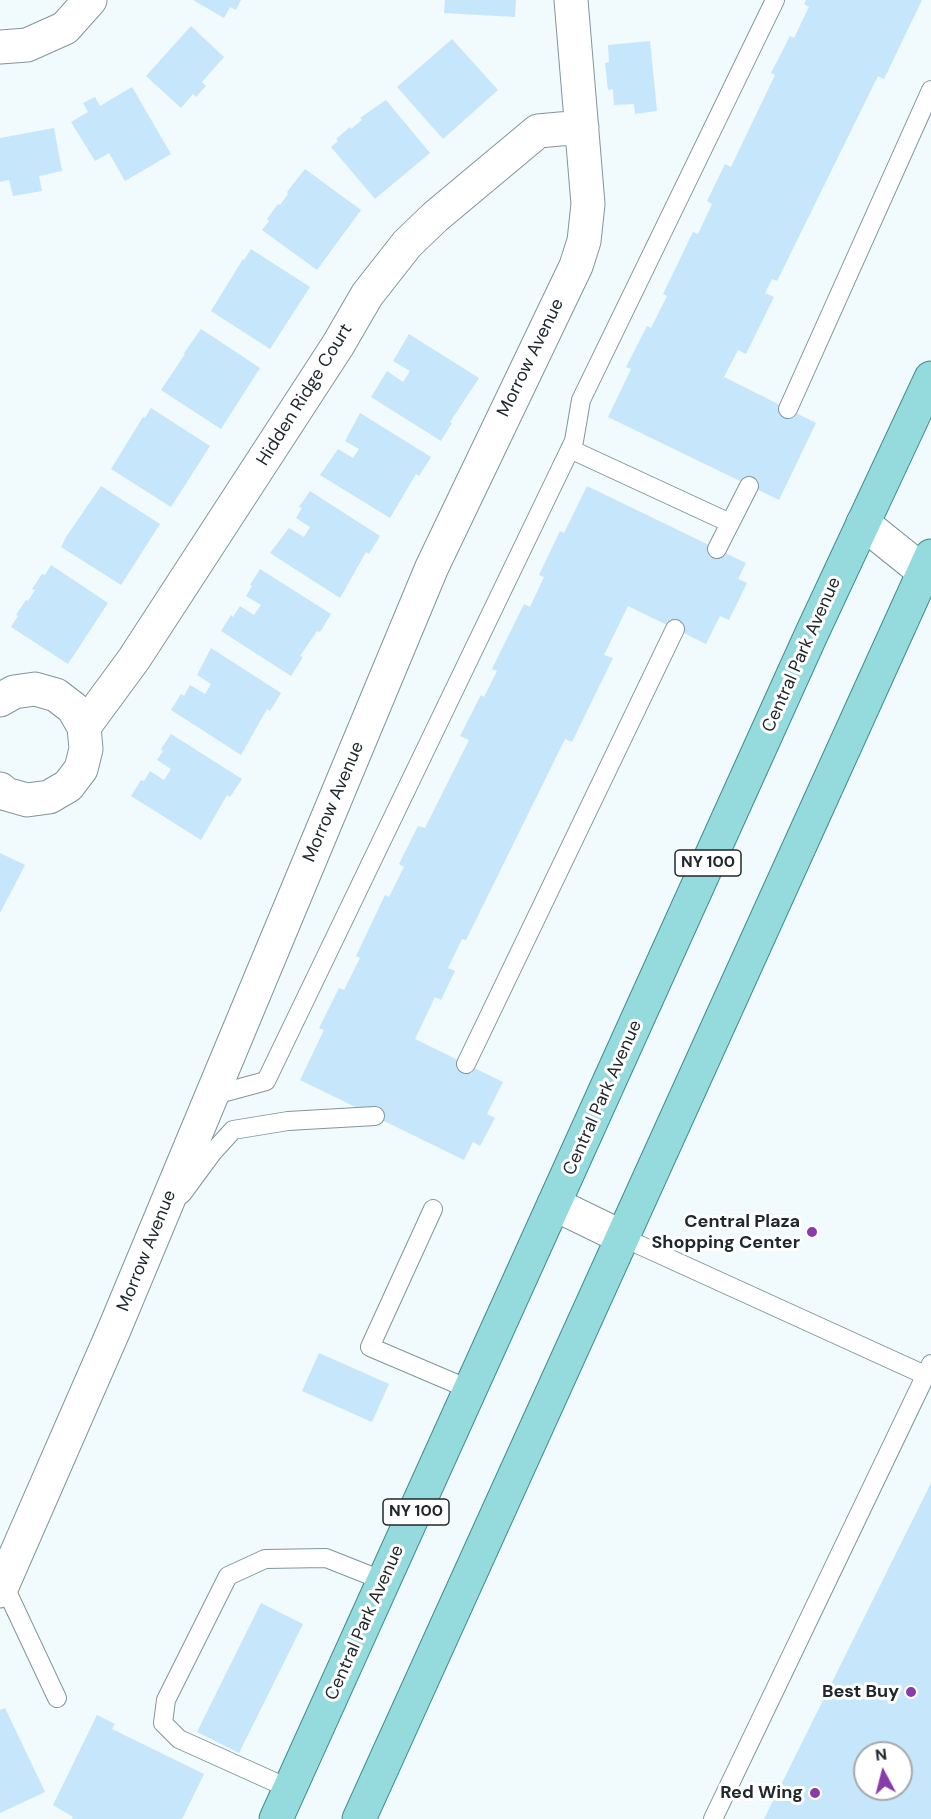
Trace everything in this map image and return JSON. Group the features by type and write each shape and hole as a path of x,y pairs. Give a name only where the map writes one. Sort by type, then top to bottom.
{"main road":[{"name":"Central Park Avenue","path":"276,1819 863,523 931,378"},
{"path":"359,1819 622,1237 929,568"}],"street":[{"path":"0,46 27,45 65,27 90,0"},
{"name":"Morrow Avenue","path":"2,1587 114,1330 432,567 576,266 584,241 588,204 572,0"},
{"name":"Hidden Ridge Court","path":"84,727 134,660 338,345 367,295 406,244 538,131 582,127"},
{"path":"863,523 929,568"},
{"path":"0,700 14,692 35,689 56,695 73,708 84,727 87,749 81,769 68,786 49,797 27,800 6,794 0,789"},
{"path":"554,1204 622,1237"}],"lane":[{"path":"211,1096 266,1080 574,441 581,400 775,0"},
{"path":"788,409 931,90"},
{"path":"570,449 730,523"},
{"path":"717,549 749,486"},
{"path":"466,1064 675,629"},
{"path":"153,1235 213,1152 233,1130 288,1121 375,1116"},
{"path":"433,1209 370,1347 471,1390"},
{"path":"622,1237 928,1370 713,1819"},
{"path":"290,1789 178,1739 163,1724 166,1700 228,1576 265,1559 326,1557 384,1581"},
{"path":"2,1587 57,1698"}],"building":[{"path":"193,0 241,0 236,10 230,7 224,18"},
{"path":"445,0 516,0 515,17 444,13"},
{"path":"806,0 922,0 884,79 878,76 777,281 772,279 765,293 774,297 746,354 738,350 724,377 816,423 779,500 608,417 631,369 626,367 647,326 651,328 667,296 663,294 693,232 698,234 712,204 707,201 725,164 731,167 775,75 771,73 790,36 794,38 809,7 804,4"},
{"path":"191,26 224,57 202,82 206,86 196,97 193,94 181,108 146,76"},
{"path":"452,39 498,90 443,139 397,87"},
{"path":"650,41 657,111 635,114 634,104 614,105 613,89 608,90 605,63 609,62 608,45"},
{"path":"132,87 171,154 125,181 109,153 95,161 71,122 88,112 83,103 95,97 100,106"},
{"path":"386,100 430,153 375,199 331,147 338,141 336,139 362,120 360,118"},
{"path":"54,128 62,171 39,176 42,191 13,196 9,180 0,182 0,138"},
{"path":"305,169 361,210 317,270 262,230 269,221 267,219 278,204 280,205"},
{"path":"251,249 310,287 270,349 211,311"},
{"path":"201,329 260,368 221,429 161,390"},
{"path":"409,334 479,378 450,422 452,423 441,441 371,397 387,371 403,382 410,371 393,361"},
{"path":"151,408 210,446 171,507 111,469"},
{"path":"360,413 431,457 419,476 416,474 390,518 320,475 338,449 353,458 359,449 345,441"},
{"path":"101,486 160,524 121,585 61,547"},
{"path":"587,486 746,563 738,579 747,583 729,620 720,616 706,644 628,606 604,655 613,658 572,742 565,739 466,940 462,939 448,968 455,971 441,1000 435,997 415,1039 503,1082 487,1114 495,1118 480,1146 473,1142 464,1160 300,1080 324,1030 319,1028 339,988 344,990 360,958 356,956 385,895 389,897 404,867 399,864 418,826 425,828 469,740 460,736 481,695 484,697 497,671 492,669 524,604 530,607 544,577 539,575 560,531 564,533"},
{"path":"310,491 380,536 369,554 366,552 340,598 270,553 289,528 304,537 310,527 296,518 302,508 299,507"},
{"path":"51,565 108,603 68,664 11,627 18,616 16,615 35,590 32,589"},
{"path":"260,569 331,614 320,632 317,631 300,656 303,657 291,676 221,631 240,606 254,615 261,605 246,596"},
{"path":"211,648 281,693 270,711 267,709 241,755 171,710 181,694 184,696 190,685 205,694 211,684 197,675"},
{"path":"171,734 242,779 230,797 227,795 201,840 131,796 150,771 164,780 171,769 157,760"},
{"path":"0,853 25,865 0,913"},
{"path":"319,1353 389,1384 372,1422 302,1391"},
{"path":"931,1483 931,1819 764,1819"},
{"path":"261,1603 303,1624 239,1753 197,1732"},
{"path":"5,1708 45,1792 0,1813 0,1710"},
{"path":"97,1715 115,1724 112,1729 204,1774 182,1819 72,1819 73,1817 53,1805"}],"place":[{"name":"Central Plaza Shopping Center","path":"812,1232"},
{"name":"Best Buy","path":"911,1692"},
{"name":"Red Wing","path":"815,1793"}]}
